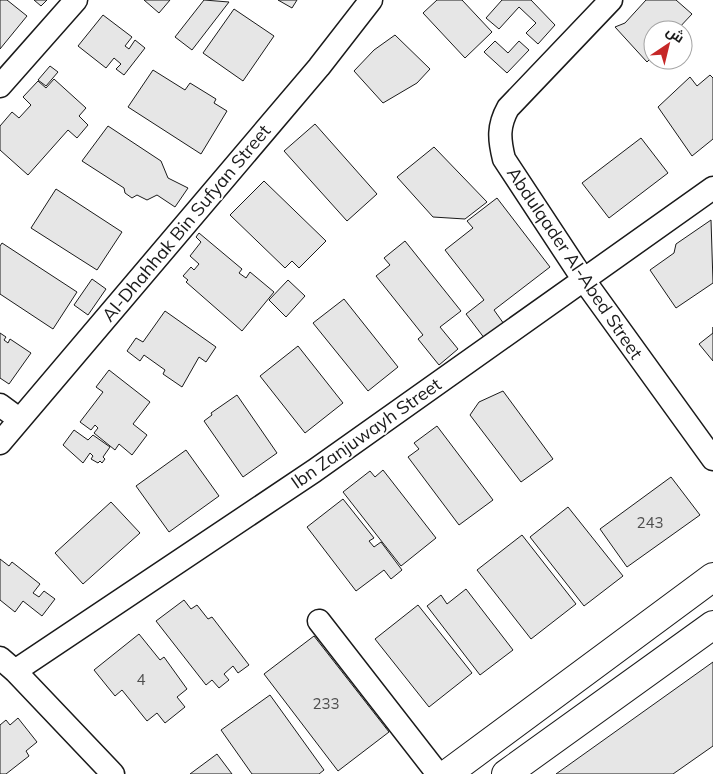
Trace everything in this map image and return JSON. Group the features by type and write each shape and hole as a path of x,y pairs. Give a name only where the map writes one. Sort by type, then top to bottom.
{"main road":[{"path":"447,774 713,576"},
{"path":"506,774 713,625"}],"street":[{"path":"0,86 76,0"},
{"name":"Al-Dhahhak Bin Sufyan Street","path":"0,444 19,419 319,67 370,0"},
{"name":"Abdulqader Al-Abed Street","path":"611,0 508,108 500,130 504,159 583,279 713,458"},
{"name":"Ibn Zanjuwayh Street","path":"8,665 314,471 713,188"},
{"path":"0,405 19,419"},
{"path":"319,621 438,774"},
{"path":"8,665 113,774"}],"building":[{"path":"0,0 7,0 27,16 0,49"},
{"path":"34,0 47,0 41,6"},
{"path":"144,0 170,0 159,13"},
{"path":"204,0 229,2 192,50 175,37"},
{"path":"278,0 297,0 292,8"},
{"path":"437,0 462,0 492,32 465,58 423,13"},
{"path":"502,0 531,0 555,25 538,44 526,33 536,23 519,7 499,29 486,18"},
{"path":"646,0 676,0 692,14 686,20 643,20 643,58 615,27 625,23"},
{"path":"234,9 274,36 243,81 203,53"},
{"path":"103,15 132,37 125,46 129,49 135,40 145,48 124,75 116,69 121,64 114,58 106,68 78,46"},
{"path":"395,35 430,69 417,83 383,103 354,71 374,50"},
{"path":"495,41 508,53 519,41 529,50 507,73 484,52"},
{"path":"50,66 58,72 46,86 38,80"},
{"path":"153,70 185,90 190,83 216,99 214,103 227,111 201,154 128,107"},
{"path":"710,75 713,78 713,139 692,156 658,107 690,77 697,86"},
{"path":"54,79 86,108 79,116 88,125 77,138 68,130 28,175 0,150 0,126 12,112 19,118 31,105 23,97 38,81 46,88"},
{"path":"315,124 377,194 347,221 284,151"},
{"path":"108,126 161,161 168,178 188,188 175,207 157,195 147,200 137,195 132,198 125,193 124,188 82,161"},
{"path":"641,138 668,173 609,218 582,183"},
{"path":"434,147 487,202 465,219 433,217 397,177"},
{"path":"264,181 326,241 299,268 292,261 285,268 230,215"},
{"path":"56,189 122,232 97,270 31,228"},
{"path":"497,198 550,267 494,310 504,324 485,339 466,314 484,300 445,250 473,228 467,221"},
{"path":"711,220 713,283 676,308 650,270 674,253 676,244"},
{"path":"199,233 242,269 239,273 246,278 250,272 274,292 242,331 186,282 188,280 183,276 191,267 194,270 199,264 190,256 201,242 196,237"},
{"path":"405,241 461,311 440,327 458,349 439,365 418,339 423,335 376,276 390,265 384,258"},
{"path":"2,243 77,292 53,329 0,294 0,246"},
{"path":"92,279 106,289 88,315 74,305"},
{"path":"288,280 305,296 286,317 269,300"},
{"path":"344,299 398,367 368,391 313,323"},
{"path":"165,311 216,347 206,362 199,357 182,387 163,374 165,370 144,355 140,361 127,351 136,338 143,342"},
{"path":"0,333 6,337 4,340 8,343 10,339 31,353 9,384 0,378"},
{"path":"713,333 713,361 699,344"},
{"path":"298,346 343,403 305,433 260,376"},
{"path":"109,370 150,402 133,424 147,435 132,455 119,444 115,450 94,433 98,428 95,425 91,430 80,422 103,392 96,387"},
{"path":"503,391 553,459 521,482 470,415 479,402"},
{"path":"237,395 277,453 243,477 204,421 212,415 211,413"},
{"path":"437,426 493,500 459,525 408,457 419,449 414,443"},
{"path":"74,430 88,440 93,435 110,447 103,457 105,459 102,463 91,459 93,456 90,453 83,463 63,445"},
{"path":"186,450 219,496 169,532 136,486"},
{"path":"383,470 436,538 401,566 343,492 370,471 375,477"},
{"path":"671,477 700,515 627,567 600,529"},
{"path":"343,499 374,538 369,541 374,547 381,542 402,570 391,579 384,570 356,591 307,527"},
{"path":"111,502 140,533 83,584 55,553"},
{"path":"568,507 623,576 584,606 530,537"},
{"path":"522,535 576,604 531,639 477,570"},
{"path":"0,559 9,566 12,562 40,584 33,593 39,597 44,591 55,599 42,616 23,601 15,612 0,600"},
{"path":"466,589 513,650 480,675 427,606 441,595 447,604"},
{"path":"184,600 191,609 197,605 208,619 212,617 249,665 238,673 233,666 224,674 229,680 219,688 212,680 206,685 156,621"},
{"path":"418,605 472,673 429,707 375,639"},
{"path":"139,634 160,660 164,657 187,689 177,697 185,707 165,723 157,713 147,721 122,690 115,696 94,670"},
{"path":"314,636 389,732 338,771 264,674"},
{"path":"713,662 713,746 673,774 556,774"},
{"path":"270,695 324,770 319,774 252,774 221,730"},
{"path":"18,718 37,742 26,751 29,756 6,774 0,774 0,725 6,720 10,725"},
{"path":"217,754 232,774 190,774"}]}
